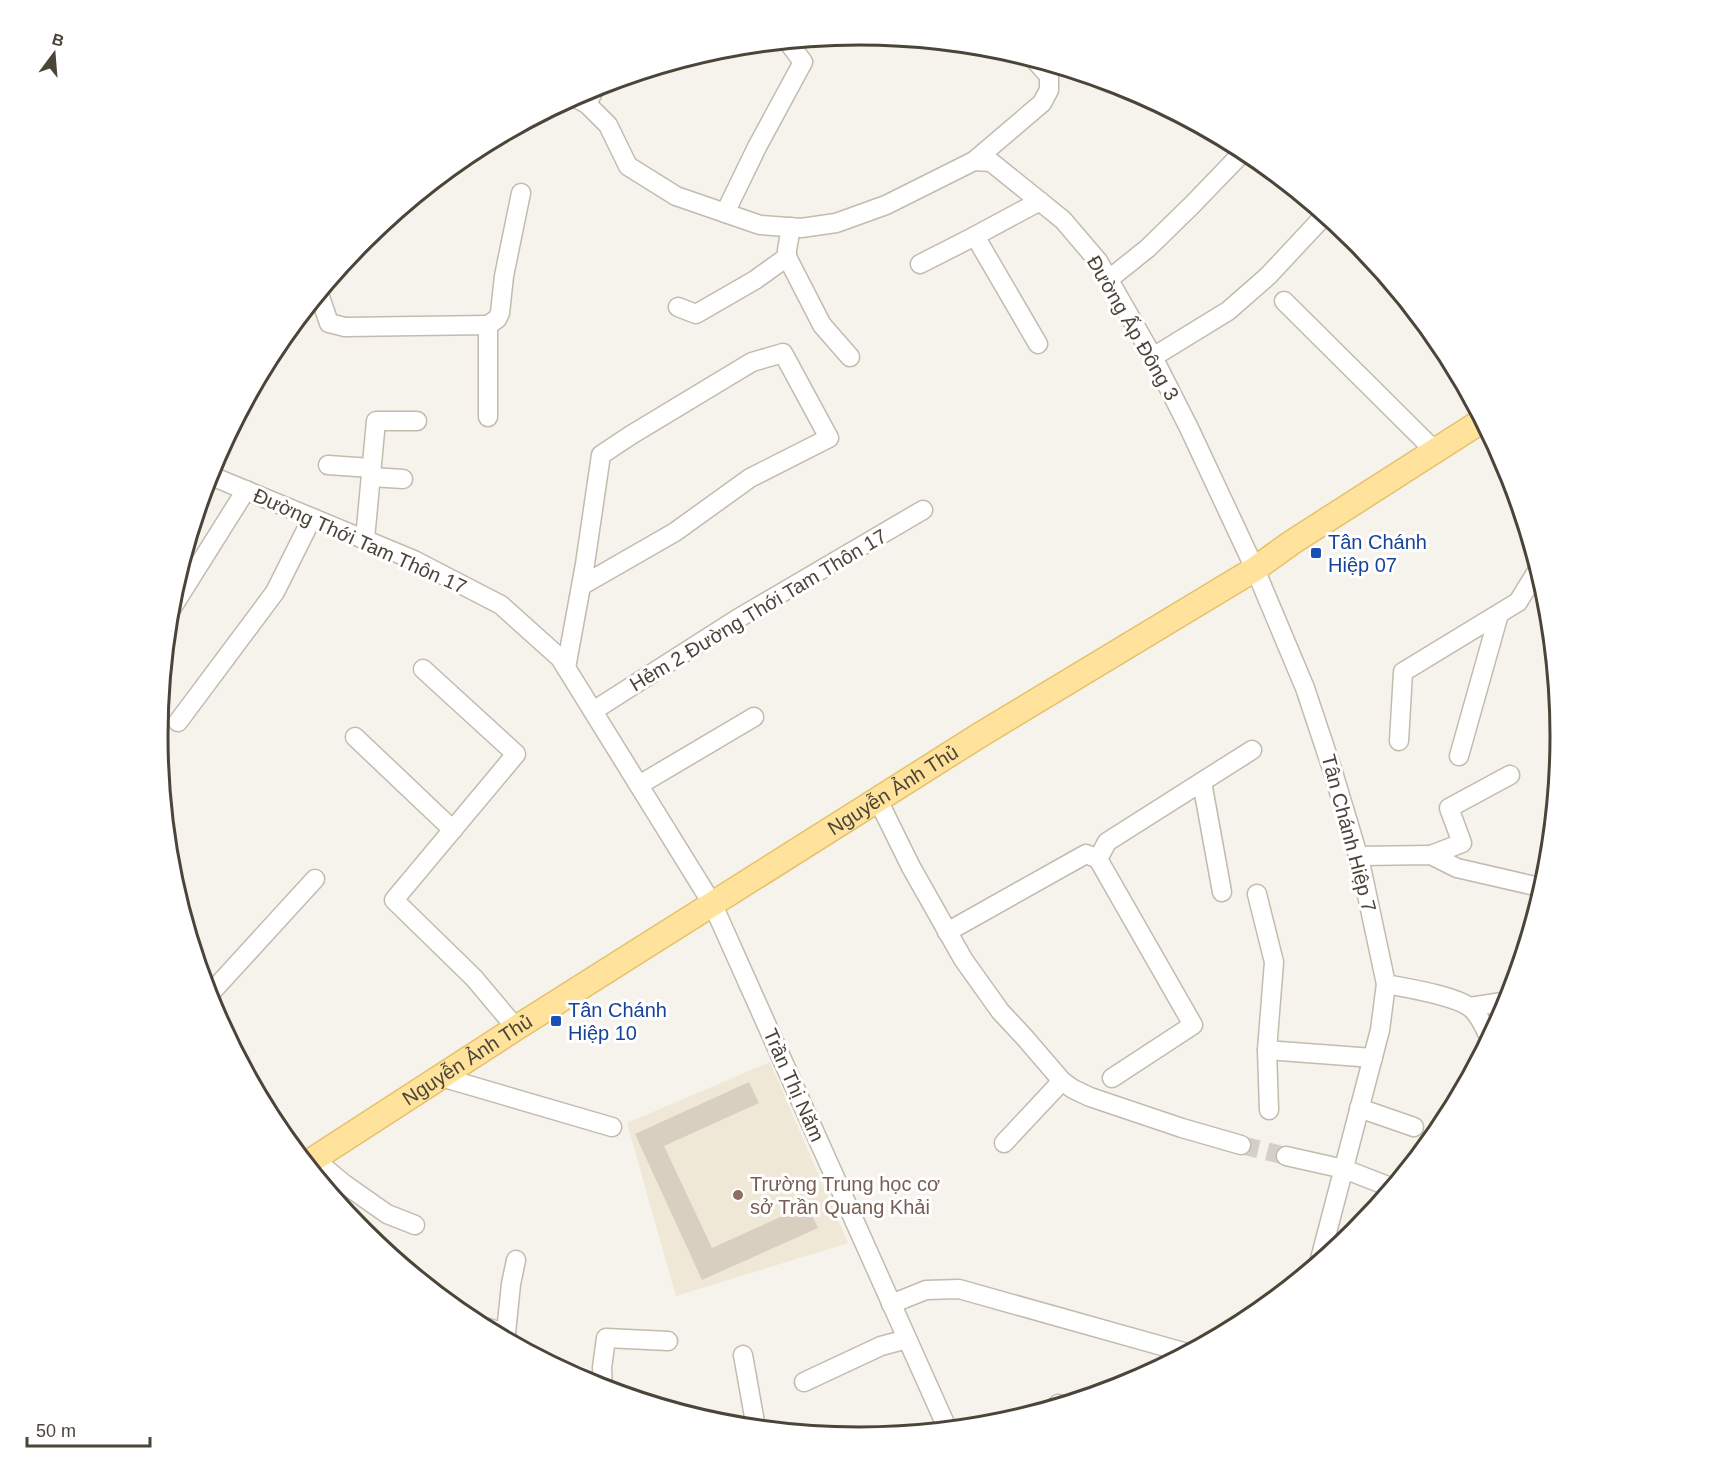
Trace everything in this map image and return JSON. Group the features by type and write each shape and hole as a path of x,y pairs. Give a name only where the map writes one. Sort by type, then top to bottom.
{"main road":[{"name":"Nguyễn Ảnh Thủ","path":"313,1159 980,735 1255,569 1291,543 1476,424"}],"street":[{"path":"725,213 757,147 803,62 793,48"},
{"path":"584,103 608,125 628,166 676,196 760,225 801,228 836,223 886,205 974,160 1042,103 1049,90 1049,76 1045,71"},
{"path":"1108,280 1148,248 1237,158"},
{"name":"Đường Ấp Đông 3","path":"974,160 991,162 1040,201 1063,220 1098,261 1153,357 1255,569"},
{"path":"322,303 329,324 345,327 488,325 497,319 500,313 504,276 521,193"},
{"path":"920,264 1040,201"},
{"path":"1153,357 1228,311 1268,276 1319,221"},
{"path":"791,227 787,257 822,325 850,357"},
{"path":"975,236 1038,344"},
{"path":"678,307 696,314 755,280 787,257"},
{"path":"1284,302 1435,451"},
{"path":"488,325 488,417"},
{"path":"566,668 601,454 752,362 783,354 829,438 750,478 675,532 581,586"},
{"path":"365,539 376,420 417,421"},
{"path":"328,465 403,479"},
{"name":"Đường Thới Tam Thôn 17","path":"218,479 414,560 501,605 560,658 713,905"},
{"path":"185,588 246,490"},
{"name":"Hẻm 2 Đường Thới Tam Thôn 17","path":"593,711 737,619 923,510"},
{"path":"178,722 275,592 312,518"},
{"name":"Tân Chánh Hiệp 7","path":"1255,569 1305,688 1359,856 1386,984 1380,1030 1323,1249"},
{"path":"1399,741 1403,672 1518,602 1532,579"},
{"path":"1460,756 1499,614"},
{"path":"423,669 516,754 394,900 474,978 516,1028"},
{"path":"639,785 753,717"},
{"path":"355,736 453,830"},
{"path":"1098,859 1107,842 1252,750"},
{"path":"1359,856 1431,855 1462,843 1449,808 1510,775"},
{"path":"1202,782 1222,892"},
{"path":"878,800 911,867 963,960 1000,1011 1062,1081 1073,1089 1090,1096 1182,1128 1241,1144"},
{"path":"947,932 1086,854 1098,859 1193,1025 1112,1078"},
{"path":"1431,855 1457,868 1535,885"},
{"path":"216,987 315,879"},
{"path":"1257,894 1274,962 1267,1050 1269,1110"},
{"name":"Trần Thị Năm","path":"713,905 907,1339 939,1423"},
{"path":"1386,984 1450,999 1470,1007 1480,1018 1485,1030"},
{"path":"1470,1007 1497,1003"},
{"path":"1267,1050 1373,1058"},
{"path":"441,1077 612,1127"},
{"path":"1004,1143 1062,1081"},
{"path":"1359,1108 1414,1126"},
{"path":"1286,1156 1344,1169 1385,1185"},
{"path":"320,1168 387,1214 415,1226"},
{"path":"507,1330 516,1260"},
{"path":"891,1304 926,1290 959,1289 1178,1350"},
{"path":"602,1378 606,1338 668,1341"},
{"path":"804,1382 881,1346 907,1339"},
{"path":"743,1355 755,1420"}],"shaded area":[{"name":"Trường Trung học cơ sở Trần Quang Khải","path":"770,1062 848,1243 676,1296 627,1123"}],"building":[{"path":"749,1082 759,1103 664,1146 712,1248 807,1205 818,1228 702,1280 635,1134"}],"tunnel":[{"path":"1241,1145 1286,1156"}],"place":[{"name":"Tân Chánh Hiệp 07","path":"1316,553"},
{"name":"Tân Chánh Hiệp 10","path":"556,1021"},
{"name":"Trường Trung học cơ sở Trần Quang Khải","path":"738,1195"}]}
